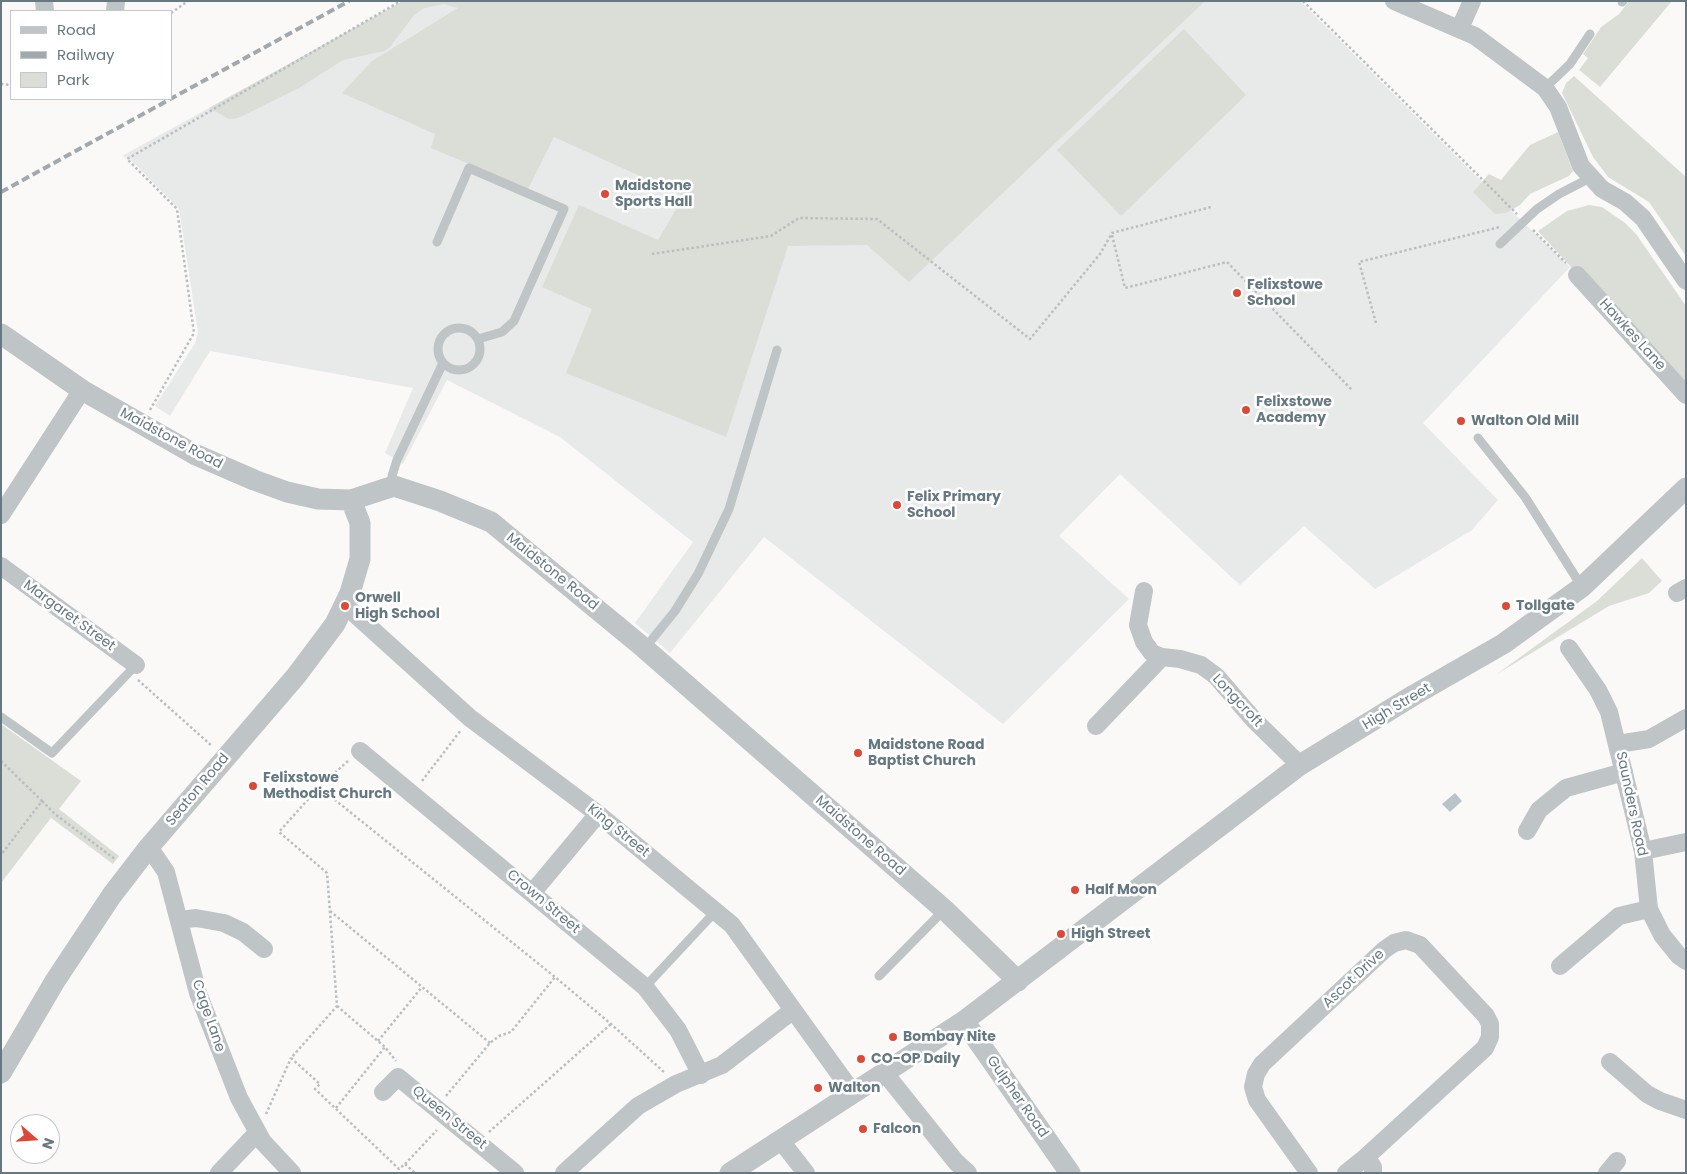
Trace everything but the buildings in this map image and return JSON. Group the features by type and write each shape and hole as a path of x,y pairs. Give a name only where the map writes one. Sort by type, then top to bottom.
{"street":[{"path":"1394,1 1460,28 1474,36 1545,88 1558,108 1582,166 1590,178 1602,189 1625,202 1642,218 1686,281"},
{"path":"1460,28 1472,1"},
{"name":"Hawkes Lane","path":"1577,275 1686,395"},
{"name":"Maidstone Road","path":"1,334 82,390 194,454 254,480 287,492 318,499 351,500 394,486 440,501 491,522 644,648 944,909 1018,981"},
{"path":"1,515 82,390"},
{"name":"High Street","path":"735,1171 964,1020 1300,766 1414,696 1479,660 1582,587 1686,488"},
{"name":"Seaton Road","path":"1,1073 55,981 95,919 150,847 313,655 336,624 354,582 361,548 358,518 351,500"},
{"name":"Margaret Street","path":"1,566 133,669"},
{"path":"1096,726 1162,658 1152,653 1148,648 1138,625 1144,591"},
{"name":"King Street","path":"345,605 470,718 598,814 732,925 853,1093"},
{"name":"Saunders Road","path":"1569,648 1598,690 1609,712 1643,851 1649,909 1662,935 1679,956 1686,961"},
{"name":"Longcroft","path":"1162,658 1180,659 1200,665 1216,676 1254,720 1300,766"},
{"path":"1618,744 1649,739 1686,718"},
{"name":"Crown Street","path":"360,750 645,987 668,1014 683,1037 701,1075"},
{"path":"1527,831 1539,810 1566,788 1624,772"},
{"path":"532,893 598,814"},
{"path":"1643,851 1686,842"},
{"name":"Cage Lane","path":"150,847 166,872 198,993 238,1098 257,1133 292,1173"},
{"path":"1560,966 1619,916 1649,909"},
{"path":"179,920 196,918 224,923 243,932 264,948"},
{"name":"Ascot Drive","path":"1308,1173 1257,1100 1253,1087 1256,1074 1262,1064 1384,950 1394,943 1406,940 1420,945 1486,1016 1490,1024 1490,1037 1485,1048 1370,1165 1346,1173"},
{"path":"564,1173 638,1106 676,1084 722,1065 792,1010"},
{"name":"Gulpher Road","path":"964,1020 1070,1173"},
{"path":"1610,1062 1647,1094 1660,1101 1686,1110"},
{"path":"884,1072 956,1162 968,1173"},
{"name":"Queen Street","path":"383,1092 398,1077 515,1173"},
{"path":"219,1173 257,1133"},
{"path":"781,1142 806,1173"}],"lane":[{"path":"1545,88 1570,64 1590,34"},
{"path":"437,242 469,168 564,209 514,321 502,332 478,339"},
{"path":"1500,244 1524,221 1559,194 1590,178"},
{"path":"455,327 467,328 478,339 481,345 480,356 473,365 463,370 452,369 443,363 438,353 438,347 445,332 455,327"},
{"path":"644,648 680,603 698,574 728,509 777,350"},
{"path":"394,486 392,476 397,460 443,363"},
{"path":"1478,438 1525,497 1582,587"},
{"path":"1,716 52,753 133,669"},
{"path":"879,976 944,909"},
{"path":"645,987 716,912"}],"path":[{"path":"172,12 188,1"},
{"path":"142,424 194,333 176,209 127,158 402,1"},
{"path":"1303,1 1577,275"},
{"path":"652,254 771,236 798,218 877,219 1030,339 1100,254 1112,233 1211,207"},
{"path":"1376,323 1359,262 1524,221"},
{"path":"1112,233 1125,288 1227,262 1352,390"},
{"path":"133,669 226,758"},
{"path":"412,794 470,718"},
{"path":"360,750 319,788 279,832 328,874 337,1006 385,1046 402,1067 403,1081"},
{"path":"1,762 56,815 131,871"},
{"path":"319,788 555,977 611,1024 676,1084"},
{"path":"1,855 42,801"},
{"path":"330,911 490,1043"},
{"path":"291,1058 320,1084 315,1089 399,1170 490,1043 499,1036 511,1032 555,977"},
{"path":"378,1041 422,987"},
{"path":"257,1133 291,1058 337,1006"},
{"path":"478,1141 611,1024"},
{"path":"335,1108 385,1046"},
{"path":"405,1164 415,1173"}],"shaded area":[{"name":"Felixstowe School","path":"403,1 1300,1 1570,267 1423,423 1498,500 1472,530 1375,589 1304,526 1240,585 1120,474 1059,536 1129,599 1003,724 764,537 670,653 635,623 693,542 560,437 447,380 403,464 385,453 413,388 210,351 170,416 155,406 195,343 198,332 179,209 130,159 122,156"},
{"path":"1455,793 1462,801 1450,812 1442,804"}],"green space":[{"path":"403,1 1205,1 909,282 867,245 788,246 726,437 566,373 592,309 542,287 579,205 658,240 684,196 554,137 528,189 431,148 435,134 342,93 372,61 458,8 444,4 424,8 414,15 390,47 384,51 343,60 299,88 238,118 229,119 209,108"},
{"path":"1629,1 1672,1 1600,87 1579,70 1588,58 1583,54 1601,27 1619,14"},
{"path":"1184,29 1246,95 1121,216 1057,150"},
{"path":"1574,76 1686,177 1686,256 1649,202 1608,177 1593,157 1562,93 1566,83"},
{"path":"1558,132 1573,171 1569,176 1530,194 1520,205 1506,213 1495,214 1473,192 1489,174 1501,180 1530,145"},
{"path":"1589,205 1602,207 1625,223 1636,234 1686,306 1686,393 1538,231 1567,211"},
{"path":"1642,558 1662,581 1649,593 1609,606 1497,674 1597,601"},
{"path":"1,724 81,781 59,809 119,856 113,864 51,818 1,883"}],"railway":[{"path":"172,98 349,1"},
{"path":"1,192 169,100"}],"place":[{"name":"Maidstone Sports Hall","path":"605,194"},
{"name":"Felixstowe School","path":"1237,293"},
{"name":"Felixstowe Academy","path":"1246,410"},
{"name":"Walton Old Mill","path":"1461,421"},
{"name":"Felix Primary School","path":"897,505"},
{"name":"Orwell High School","path":"345,606"},
{"name":"Tollgate","path":"1506,606"},
{"name":"Maidstone Road Baptist Church","path":"858,753"},
{"name":"Felixstowe Methodist Church","path":"253,786"},
{"name":"Half Moon","path":"1075,890"},
{"name":"High Street","path":"1061,934"},
{"name":"Bombay Nite","path":"893,1037"},
{"name":"CO-OP Daily","path":"861,1059"},
{"name":"Walton","path":"818,1088"},
{"name":"Falcon","path":"863,1129"}]}
